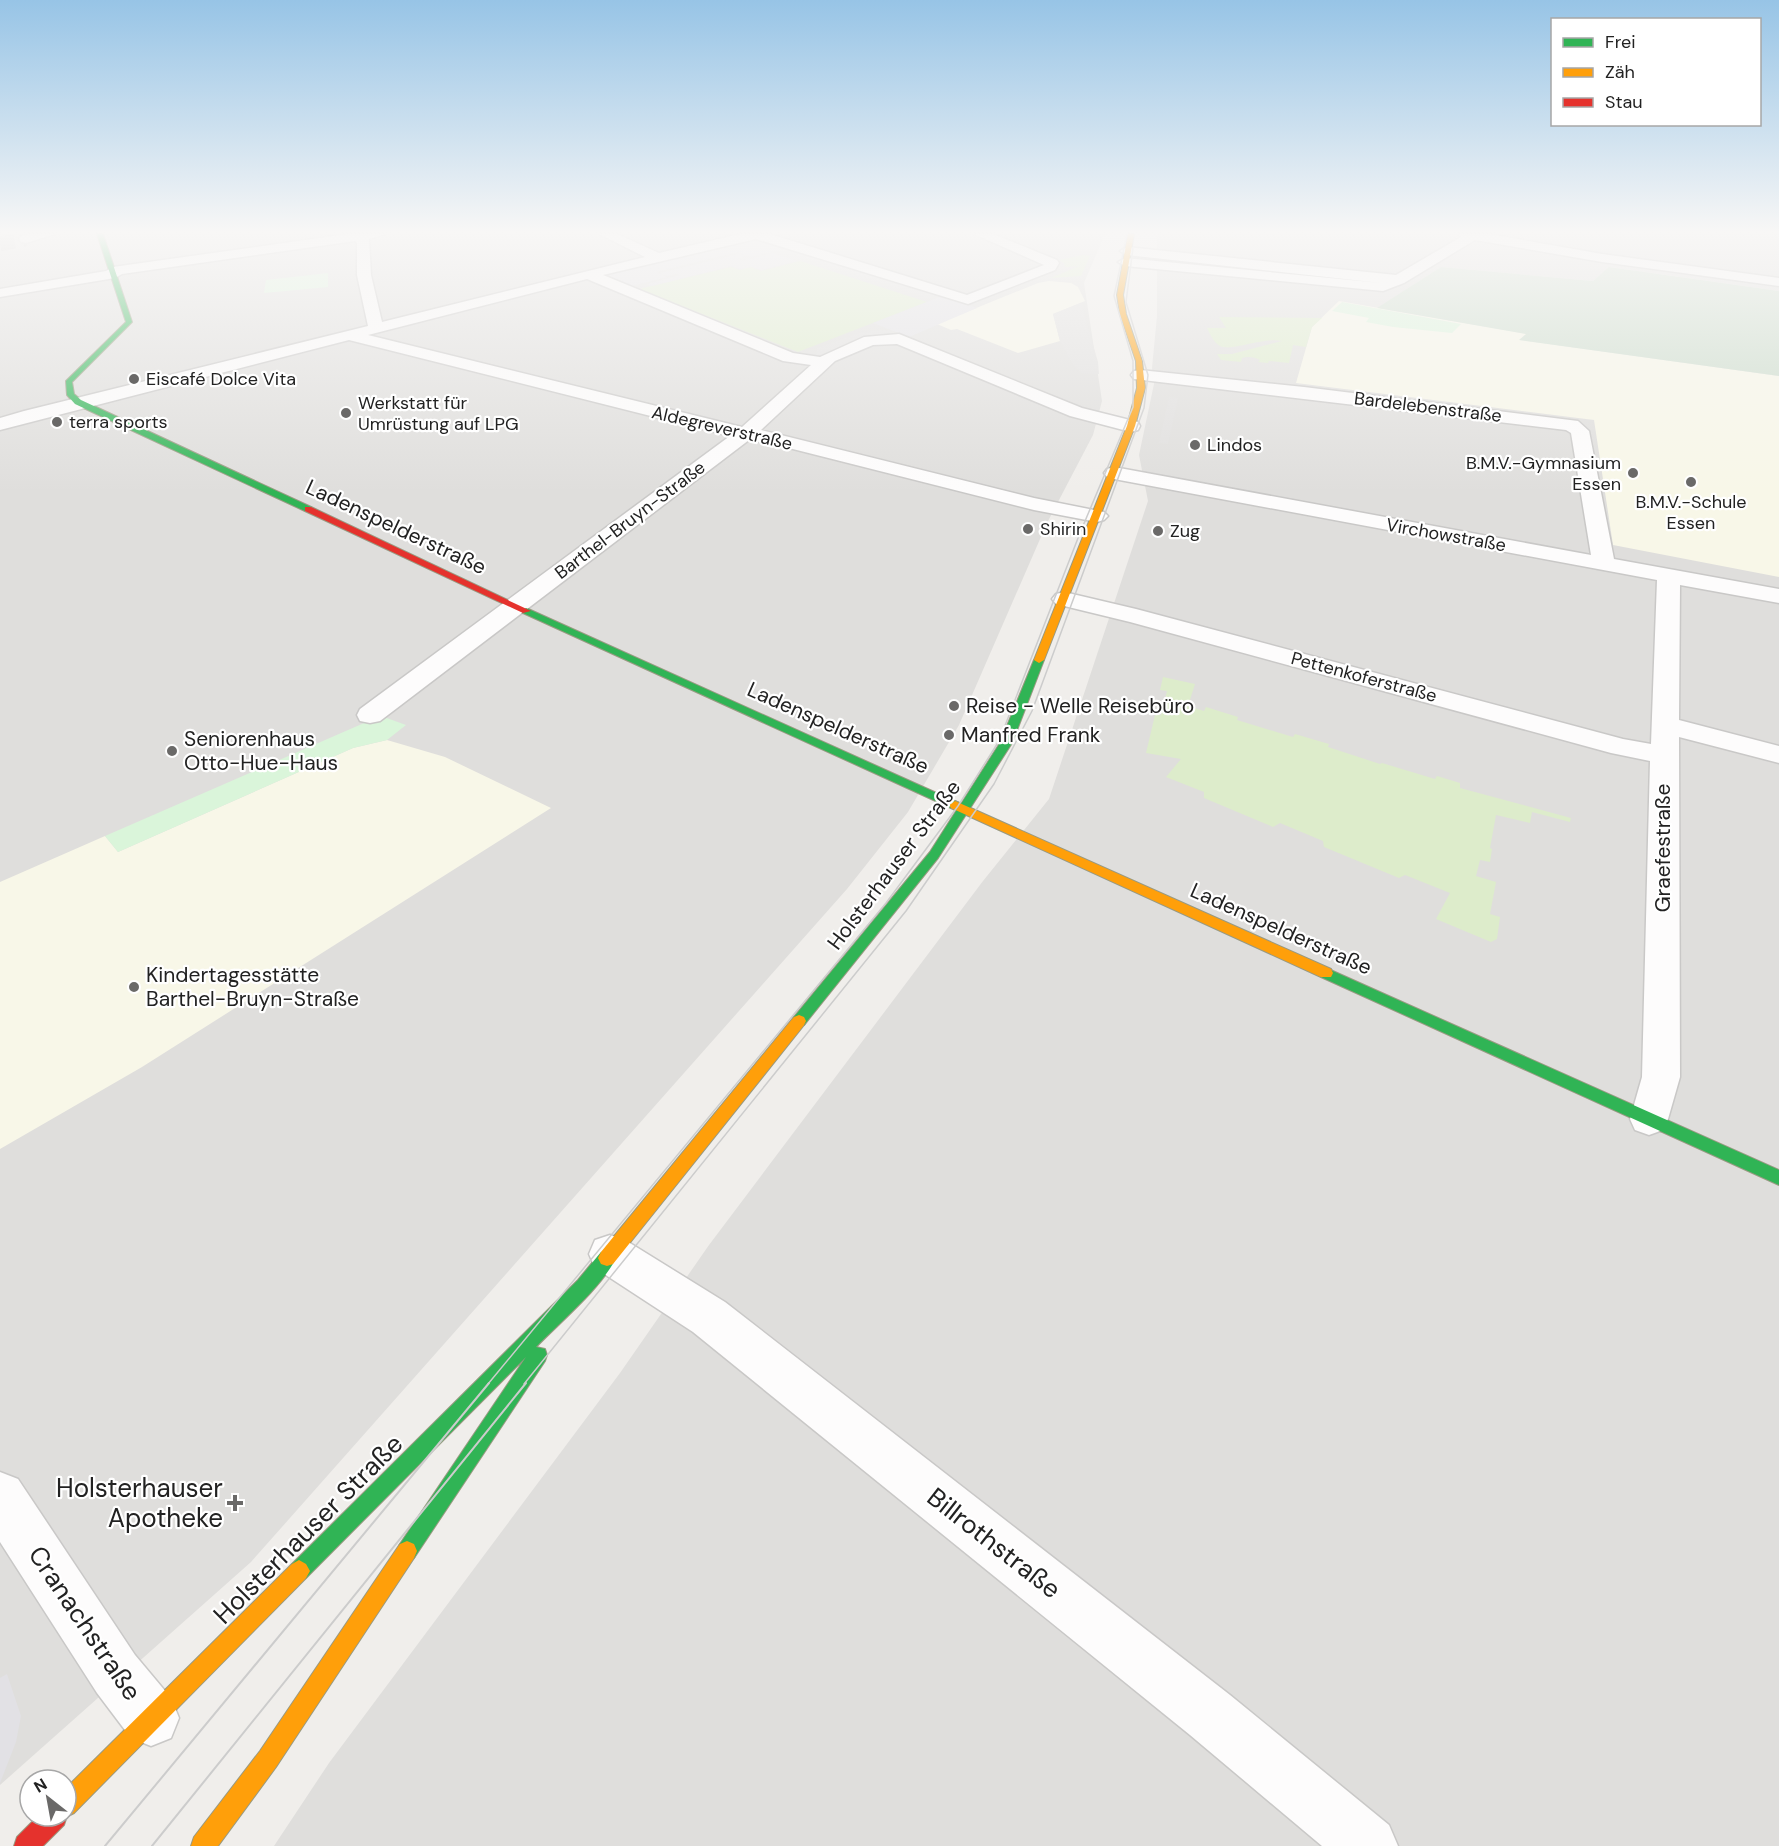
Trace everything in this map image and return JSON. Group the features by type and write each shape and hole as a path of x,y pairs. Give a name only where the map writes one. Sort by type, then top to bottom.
{"street":[{"path":"78,402 71,395 68,382 128,320"},
{"path":"374,320 376,328"},
{"path":"0,424 78,402 140,389 407,320"},
{"path":"699,320 789,357 822,362"},
{"name":"Holsterhauser Straße","path":"78,1793 483,1390 597,1270 934,855 1006,743 1131,426 1141,388 1136,346 1127,320"},
{"name":"Aldegreverstraße","path":"349,335 716,428 746,433 1034,504 1097,516"},
{"name":"Barthel-Bruyn-Straße","path":"370,715 763,420 822,362 854,345 891,338 907,341 1076,412 1131,426"},
{"name":"Bardelebenstraße","path":"1140,375 1565,423 1575,427 1580,431 1604,564"},
{"name":"Ladenspelderstraße","path":"78,402 515,606 1779,1178"},
{"name":"Virchowstraße","path":"1114,473 1779,596"},
{"name":"Graefestraße","path":"1649,1119 1661,1077 1669,576"},
{"name":"Pettenkoferstraße","path":"1064,599 1136,616 1621,747 1665,755"},
{"path":"1666,725 1779,755"},
{"name":"Holsterhauser Straße","path":"203,1846 268,1759 597,1270"},
{"name":"Billrothstraße","path":"597,1270 709,1317 1191,1700 1368,1846"},
{"name":"Cranachstraße","path":"0,1497 116,1674 151,1718"},
{"path":"26,1846 44,1828"}],"shaded area":[{"path":"0,320 1090,320 1102,401 1093,435 1047,523 959,725 908,812 847,889 251,1562 0,1785"},
{"path":"880,320 949,320 909,337 873,323"},
{"path":"946,320 1055,320 1060,341 1018,353 957,329 951,330 937,324"},
{"path":"1055,320 1086,320 1098,362 1099,374 1081,373 1072,363 1060,341"},
{"path":"1157,320 1448,320 1527,334 1520,340 1779,376 1779,1846 274,1846 329,1763 620,1373 709,1245 983,881 1049,799 1148,501 1139,455 1154,384 1152,368"},
{"name":"B.M.V.-Schule Essen","path":"1319,320 1448,320 1527,334 1520,340 1779,376 1779,577 1613,545 1594,420 1296,383 1312,327"},
{"path":"890,330 891,335 866,337 816,356 817,348 859,333"},
{"path":"1169,397 1178,398 1168,444 1159,443"},
{"name":"Kindertagesstätte Barthel-Bruyn-Straße","path":"387,740 445,757 551,808 142,1067 0,1149 0,882 105,836 118,852 353,748"},
{"path":"7,1674 21,1716 16,1742 0,1783 0,1678"}],"green space":[{"path":"718,320 880,320 798,352"},
{"path":"1221,320 1320,320 1312,327 1306,347 1293,345 1289,363 1258,362 1260,360 1249,357 1242,358 1241,362 1221,360 1217,354 1232,354 1282,341 1274,340 1225,347 1214,341 1207,328 1226,328"},
{"path":"1367,320 1440,320 1461,324 1452,333 1366,322"},
{"path":"1447,320 1779,320 1779,376 1519,340 1526,334"},
{"path":"1163,677 1195,684 1188,706 1204,711 1206,707 1238,717 1237,720 1293,737 1295,734 1329,744 1328,747 1380,764 1435,779 1437,776 1460,783 1460,788 1571,818 1570,822 1532,812 1530,823 1496,815 1490,862 1480,860 1476,876 1496,882 1490,914 1500,917 1497,939 1491,942 1436,919 1450,893 1405,875 1399,878 1324,847 1323,841 1280,823 1273,827 1204,798 1204,792 1166,777 1181,759 1146,753 1155,715 1161,715 1167,691 1160,690"},
{"path":"384,717 406,725 387,740 353,748 118,852 105,836 371,720"}],"tram line":[{"path":"488,1384 886,903 958,806 999,741 1080,533 1133,407 1133,361 1121,320"},
{"path":"524,1384 906,911 994,784 1032,711 1144,408 1148,375 1131,320"},
{"path":"105,1846 489,1383"},
{"path":"152,1846 526,1383"}],"traffic: fast":[{"path":"128,320 68,382 71,395 78,402 308,509"},
{"path":"526,611 955,805"},
{"path":"799,1021 934,855 1006,743 1039,660"},
{"path":"1326,973 1779,1178"},
{"path":"299,1571 584,1286 607,1258"},
{"path":"407,1551 538,1355"}],"traffic: slow":[{"path":"1039,660 1131,426 1141,388 1139,361 1125,320"},
{"path":"955,805 1326,973"},
{"path":"607,1258 799,1021"},
{"path":"203,1846 268,1759 407,1551"},
{"path":"78,1793 299,1571"}],"traffic: jam":[{"path":"308,509 526,611"},
{"path":"26,1846 43,1828"}],"place":[{"name":"Eiscafé Dolce Vita","path":"134,379"},
{"name":"Werkstatt für Umrüstung auf LPG","path":"346,413"},
{"name":"terra sports","path":"57,422"},
{"name":"Lindos","path":"1195,445"},
{"name":"B.M.V.-Gymnasium Essen","path":"1633,473"},
{"name":"B.M.V.-Schule Essen","path":"1691,482"},
{"name":"Shirin","path":"1028,529"},
{"name":"Zug","path":"1158,531"},
{"name":"Reise - Welle Reisebüro","path":"954,706"},
{"name":"Manfred Frank","path":"949,735"},
{"name":"Seniorenhaus Otto-Hue-Haus","path":"172,751"},
{"name":"Kindertagesstätte Barthel-Bruyn-Straße","path":"134,987"},
{"name":"Holsterhauser Apotheke","path":"235,1503"}]}
